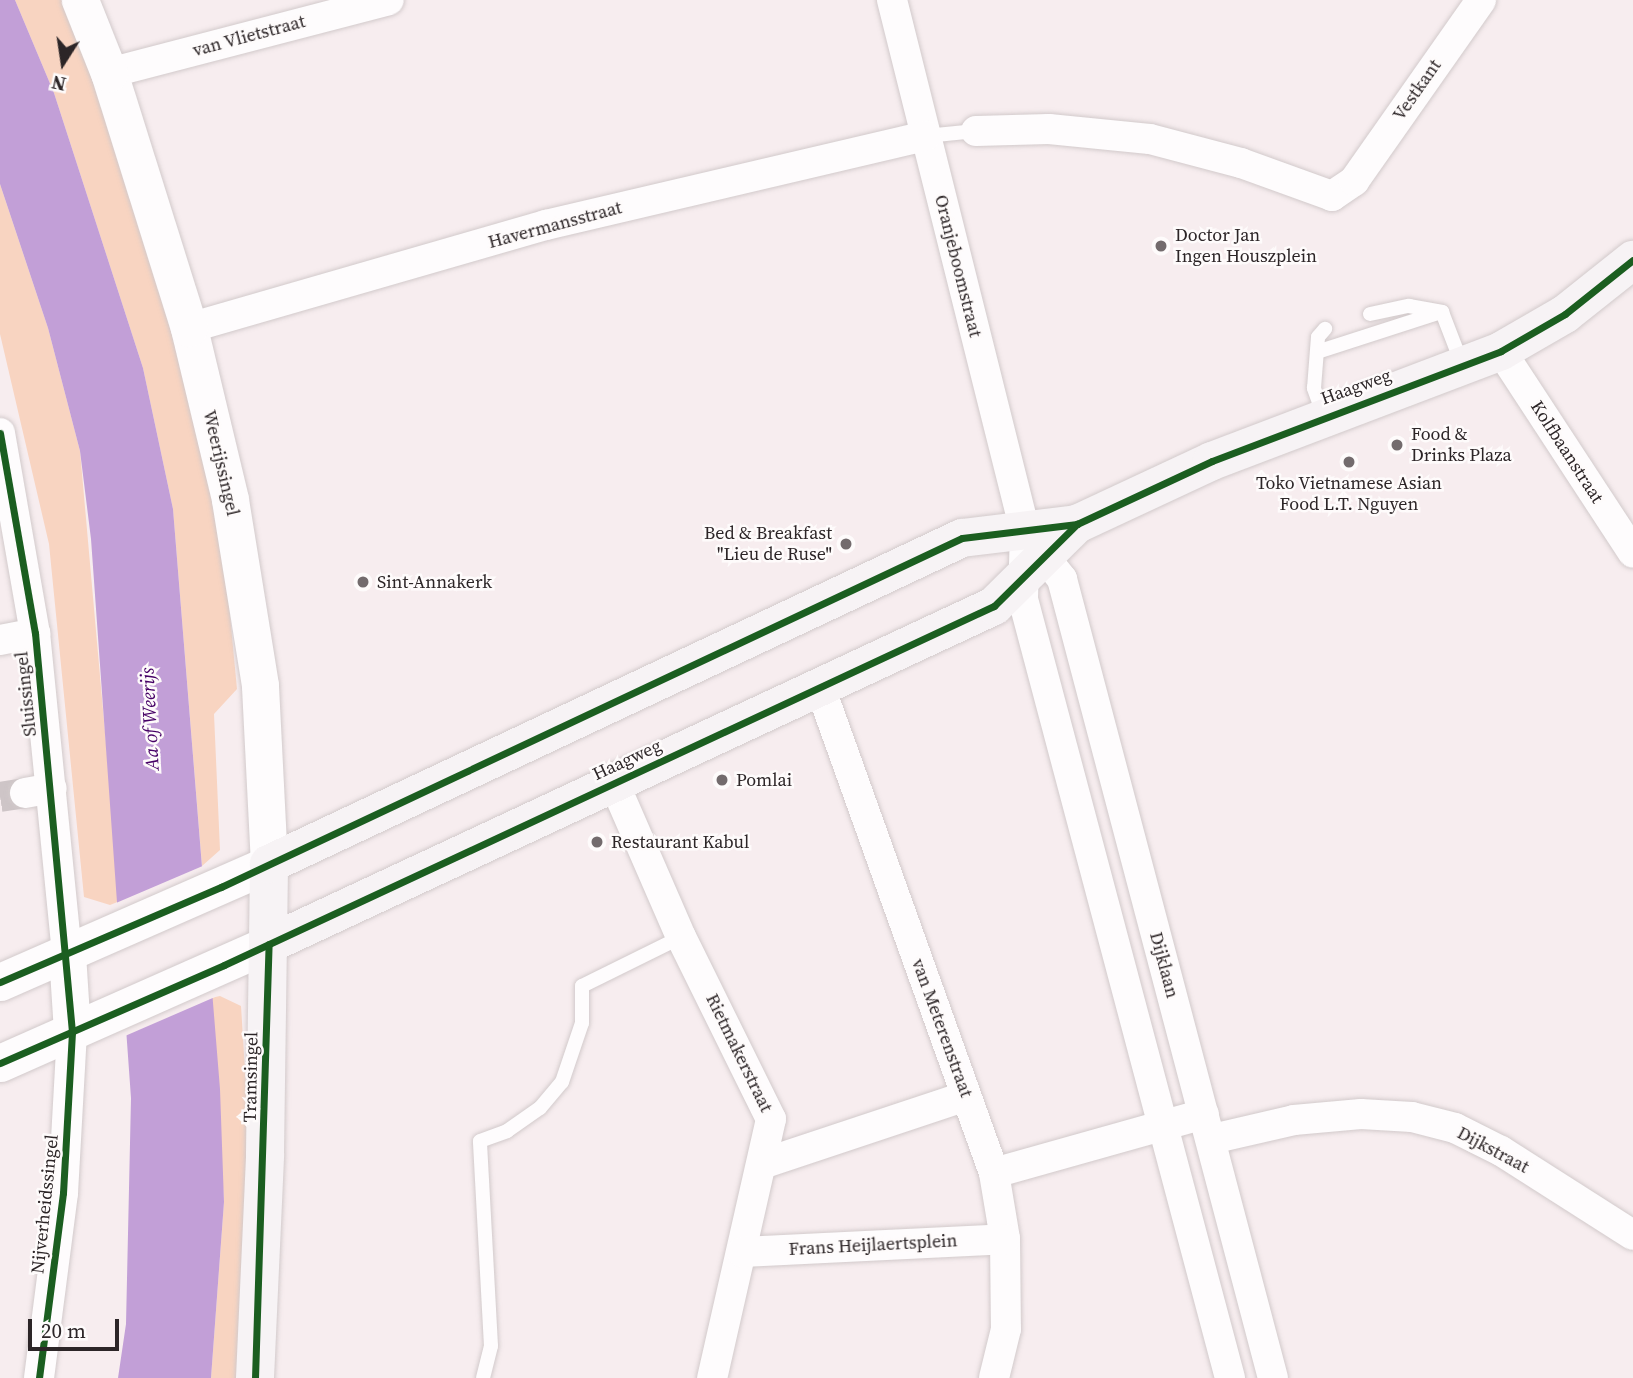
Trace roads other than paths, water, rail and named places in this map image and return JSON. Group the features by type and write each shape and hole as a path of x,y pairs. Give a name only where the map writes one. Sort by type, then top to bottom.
{"main road":[{"name":"Haagweg","path":"269,944 994,606 1031,555 1077,524 1212,461 1324,416 1501,351 1565,314 1633,260"},
{"name":"Haagweg","path":"269,864 962,538 1031,555"},
{"name":"Weerijssingel","path":"269,864 269,944"},
{"name":"Tramsingel","path":"255,1378 269,944"}],"street":[{"name":"Weerijssingel","path":"80,0 109,73 189,328 230,499 260,685 269,864"},
{"name":"van Vlietstraat","path":"109,73 389,0"},
{"name":"Oranjeboomstraat","path":"892,0 1031,555"},
{"name":"Vestkant","path":"976,131 1049,129 1150,139 1241,163 1320,195 1343,192 1354,181 1481,0"},
{"name":"Havermansstraat","path":"189,328 546,225 926,136"},
{"name":"Kolfbaanstraat","path":"1501,351 1633,553"},
{"name":"Sluissingel","path":"0,433 35,633 38,791 67,954"},
{"path":"1031,555 1023,599 1230,1378"},
{"name":"Dijklaan","path":"1031,555 1062,579 1273,1378"},
{"path":"0,640 35,633"},
{"name":"van Meterenstraat","path":"820,687 994,1174 1005,1239 1006,1329 994,1378"},
{"name":"Rietmakerstraat","path":"614,783 681,937 771,1119 712,1378"},
{"name":"Haagweg","path":"0,982 269,864"},
{"name":"Haagweg","path":"0,1063 269,944"},
{"path":"67,954 72,1032"},
{"name":"Nijverheidssingel","path":"39,1378 63,1193 72,1032"},
{"path":"762,1164 966,1096"},
{"name":"Dijkstraat","path":"994,1174 1164,1126 1208,1127 1362,1114 1412,1117 1455,1128 1501,1151 1633,1235"},
{"name":"Frans Heijlaertsplein","path":"742,1252 1005,1239"}],"lane":[{"path":"926,136 976,131"},
{"path":"1370,314 1409,306 1442,312"},
{"path":"1317,352 1442,312"},
{"path":"1442,312 1463,365"},
{"path":"1324,416 1314,388 1318,337 1325,329"},
{"path":"483,1378 491,1346 480,1141 507,1131 540,1108 562,1082 582,1023 582,986 681,937"}],"water":[{"name":"Aa of Weerijs","path":"0,0 15,0 54,93 143,368 173,509 220,1089 224,1202 211,1378 118,1378 126,1324 131,1098 91,539 80,451 48,328 0,184"}],"tunnel":[{"path":"0,797 25,793"}],"place":[{"name":"Doctor Jan Ingen Houszplein","path":"1161,246"},
{"name":"Food & Drinks Plaza","path":"1397,445"},
{"name":"Toko Vietnamese Asian Food L.T. Nguyen","path":"1349,462"},
{"name":"Bed & Breakfast \"Lieu de Ruse\"","path":"846,544"},
{"name":"Sint-Annakerk","path":"363,582"},
{"name":"Pomlai","path":"722,780"},
{"name":"Restaurant Kabul","path":"597,842"}]}
